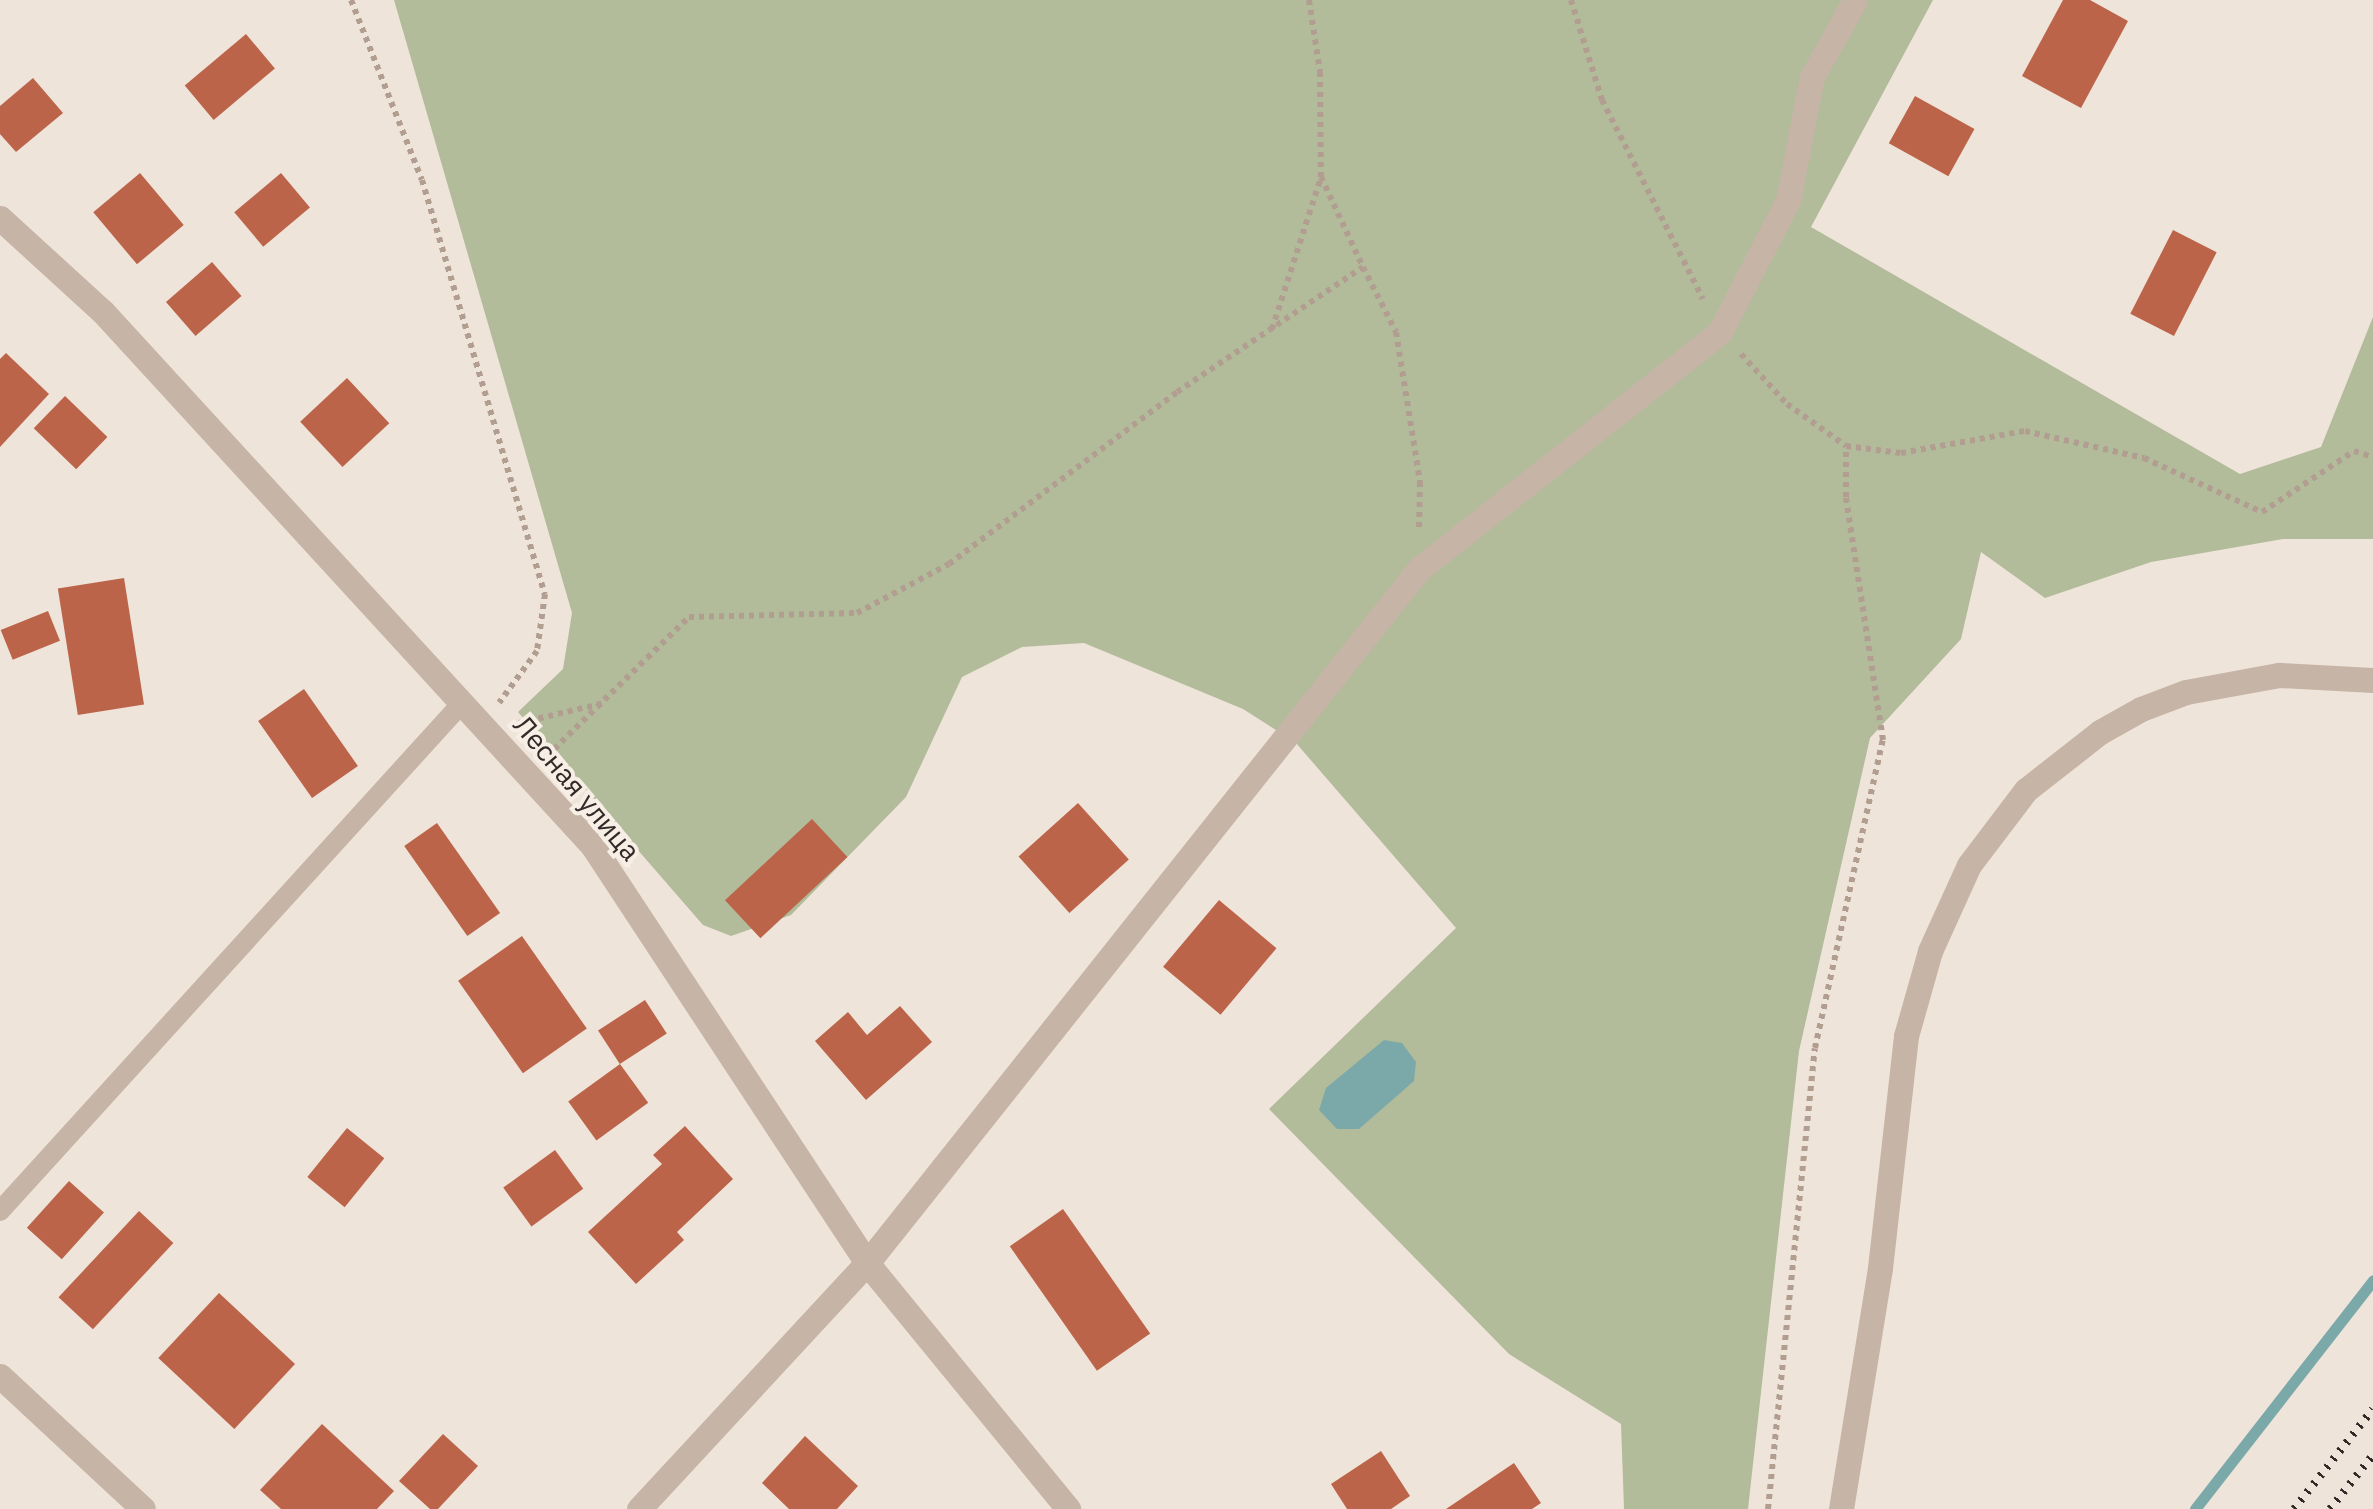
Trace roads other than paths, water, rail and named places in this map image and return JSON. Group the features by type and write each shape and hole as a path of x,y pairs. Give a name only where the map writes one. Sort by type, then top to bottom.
{"street":[{"path":"639,1509 867,1262 1419,570 1720,332 1788,200 1812,78 1855,0"},
{"name":"Лесная улица","path":"0,218 102,312 592,845 658,939 867,1262 1068,1509"},
{"path":"1841,1509 1880,1268 1906,1036 1930,951 1968,865 2026,790 2100,732 2142,709 2216,684 2278,675 2373,680"},
{"path":"0,1376 143,1509"}],"lane":[{"path":"0,1211 463,702"}],"water":[{"path":"1384,1040 1402,1043 1416,1062 1414,1081 1359,1129 1337,1129 1319,1110 1326,1088"}],"waterway":[{"path":"2195,1509 2373,1280"}],"railway":[{"path":"2294,1509 2373,1409"},
{"path":"2330,1509 2373,1455"}]}
